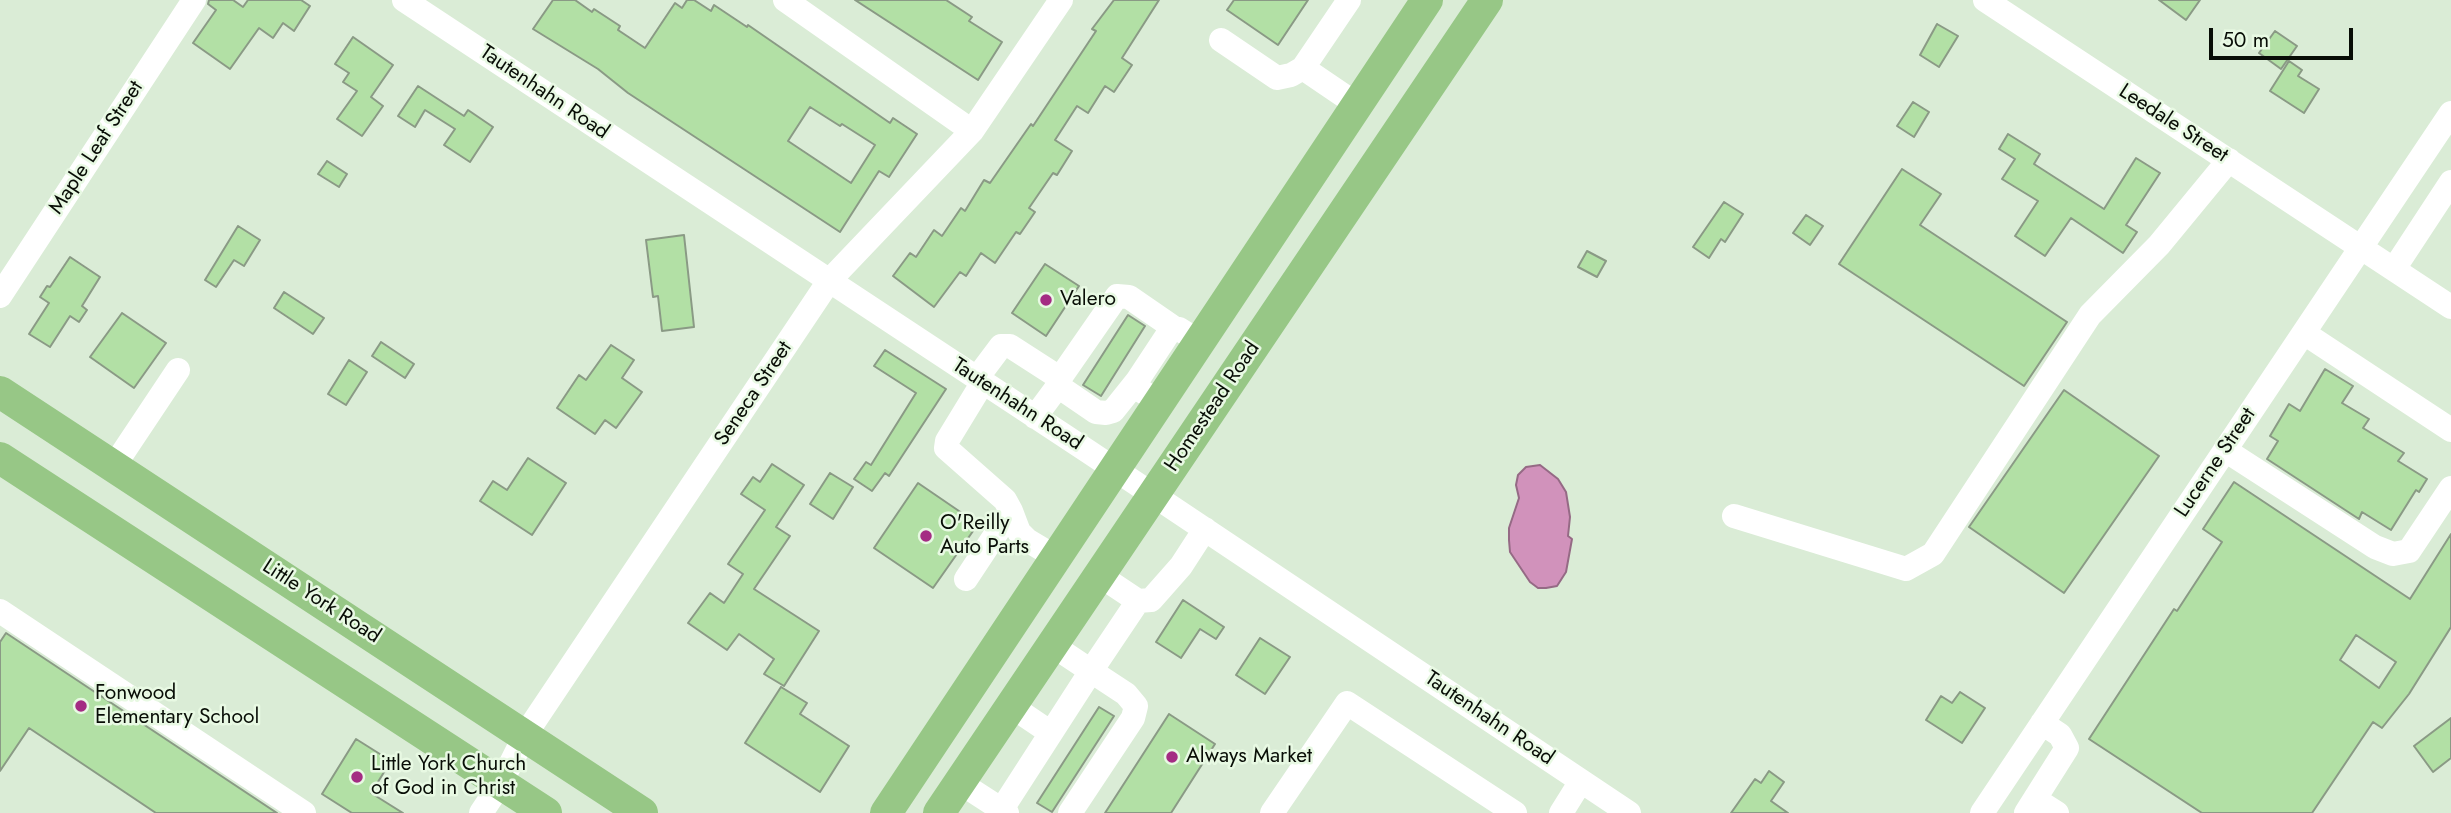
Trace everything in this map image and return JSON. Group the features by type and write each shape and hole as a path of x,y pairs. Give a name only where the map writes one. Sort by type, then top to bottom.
{"main road":[{"path":"886,813 1160,402 1187,335 1356,104 1427,0"},
{"name":"Homestead Road","path":"939,813 1487,0"},
{"path":"1356,104 1396,134"},
{"name":"Little York Road","path":"0,392 642,813"},
{"path":"0,458 546,813"}],"street":[{"name":"Maple Leaf Street","path":"0,296 194,0"},
{"name":"Tautenhahn Road","path":"404,0 1205,529 1629,813"},
{"path":"785,0 972,131"},
{"name":"Seneca Street","path":"481,813 502,782 525,735 829,281 972,131 1061,0"},
{"path":"1221,40 1277,78 1291,75 1303,68 1349,0"},
{"name":"Leedale Street","path":"1985,0 2451,307"},
{"path":"1303,68 1356,104"},
{"name":"Lucerne Street","path":"1982,813 2451,113"},
{"path":"1734,516 1906,569 1933,554 2090,315 2159,245 2229,160"},
{"path":"2394,269 2451,182"},
{"path":"1035,417 1117,296 1129,297 1187,335"},
{"path":"1057,558 1018,532 1004,500 946,448 947,440 980,380 998,350 1002,346 1010,346 1055,375 1058,384 1096,412 1106,414 1113,411 1137,381 1170,331 1187,335"},
{"path":"2304,333 2451,430"},
{"path":"114,466 178,370"},
{"path":"1137,381 1138,389 1160,402"},
{"path":"2225,450 2375,547 2393,554 2409,551 2451,488"},
{"path":"966,579 1011,511"},
{"path":"1098,575 1138,601 1151,600 1181,566 1205,529"},
{"path":"960,782 1004,811 1051,733 1138,601"},
{"path":"0,611 304,813"},
{"path":"1052,645 1126,694 1136,706 1133,718 1070,813"},
{"path":"1272,813 1347,703 1515,813"},
{"path":"1011,706 1051,733"},
{"path":"2042,723 2060,735 2067,748 2031,806 2057,813"},
{"path":"1561,813 1581,781"}],"shaded area":[{"path":"1540,465 1558,479 1566,492 1570,517 1568,536 1572,539 1566,572 1557,586 1546,588 1538,588 1530,582 1510,552 1509,540 1509,528 1519,498 1516,485 1518,475 1526,467"}],"building":[{"path":"209,0 233,0 243,7 248,0 301,0 310,6 294,31 283,23 273,38 259,28 230,69 193,43 216,10 208,4"},
{"path":"553,0 575,0 620,26 618,30 645,48 675,3 682,8 687,0 694,0 711,11 714,5 747,27 748,25 890,123 893,118 917,134 889,177 879,171 840,232 628,93 598,69 533,29","holes":["810,107 840,126 842,124 875,145 851,183 788,141"]},
{"path":"855,0 946,0 972,17 969,21 1002,42 978,80"},
{"path":"1114,0 1159,0 1122,58 1132,65 1114,92 1105,86 1088,113 1077,106 1055,140 1072,151 1057,175 1053,173 1029,208 1035,212 1020,234 1016,232 995,263 981,253 966,276 960,272 934,307 893,276 910,253 916,257 934,230 942,236 961,208 965,211 984,180 990,183 1031,124 1033,126 1096,31 1092,29"},
{"path":"1234,0 1308,0 1278,45 1227,10"},
{"path":"2159,0 2200,0 2186,20"},
{"path":"1937,24 1958,36 1939,67 1920,55"},
{"path":"2275,31 2297,46 2281,69 2259,53"},
{"path":"353,37 393,65 371,97 383,106 362,136 337,119 357,91 343,82 349,73 335,64"},
{"path":"2289,61 2302,70 2298,76 2319,89 2304,113 2270,91"},
{"path":"418,86 464,116 468,110 493,127 470,162 444,145 455,129 425,110 415,127 398,116"},
{"path":"1913,102 1929,112 1914,137 1897,126"},
{"path":"2008,134 2040,154 2034,164 2104,209 2136,158 2160,173 2126,225 2137,232 2123,253 2071,218 2045,256 2015,236 2038,201 2002,179 2015,159 1999,149"},
{"path":"327,161 347,174 339,187 318,174"},
{"path":"1902,169 1941,194 1920,225 2067,322 2024,386 1839,264"},
{"path":"1724,202 1743,214 1725,242 1721,239 1709,258 1693,247"},
{"path":"1806,215 1823,226 1810,245 1793,233"},
{"path":"238,226 260,240 244,266 234,260 216,287 205,280"},
{"path":"684,235 694,327 662,331 658,296 653,297 646,240"},
{"path":"1587,251 1606,261 1597,277 1578,267"},
{"path":"70,257 100,277 82,306 87,310 79,322 70,316 50,347 29,334 49,303 40,297"},
{"name":"Valero","path":"1045,264 1079,286 1046,336 1012,313"},
{"path":"284,292 324,318 313,334 274,308"},
{"path":"122,313 166,343 134,388 90,357"},
{"name":"Valero","path":"1128,315 1145,326 1101,396 1083,385"},
{"path":"381,342 414,364 405,378 372,356"},
{"path":"611,345 634,360 622,378 642,392 616,428 605,420 595,434 557,408 579,375 586,380"},
{"path":"885,350 946,389 889,476 885,473 872,491 854,479 866,462 871,465 916,393 874,366"},
{"path":"349,360 367,372 346,405 328,394"},
{"path":"2325,369 2353,386 2342,403 2369,419 2363,428 2404,453 2398,461 2427,479 2419,492 2416,490 2391,530 2362,512 2359,519 2267,459 2278,441 2270,436 2289,404 2300,411"},
{"path":"2064,390 2159,456 2064,593 1969,527"},
{"path":"528,458 566,483 532,535 480,501 493,481 507,490"},
{"path":"772,464 804,485 776,527 790,536 754,589 819,631 784,686 764,674 774,659 739,634 727,650 688,623 710,593 724,603 743,574 728,564 765,510 741,494 753,477 760,482"},
{"path":"830,473 853,487 833,519 810,504"},
{"path":"2234,482 2410,599 2451,534 2451,627 2409,694 2382,728 2373,722 2312,813 2202,813 2089,739 2174,609 2177,611 2222,542 2203,529","holes":["2356,635 2396,662 2379,688 2340,660"]},
{"name":"O'Reilly Auto Parts","path":"918,483 978,524 933,588 874,548"},
{"path":"1183,600 1224,627 1216,639 1200,629 1181,658 1156,642"},
{"path":"6,633 277,813 156,813 29,728 0,771 0,642"},
{"path":"1260,638 1290,657 1265,694 1236,675"},
{"path":"781,687 807,703 800,714 849,746 820,792 745,743"},
{"path":"1960,692 1985,708 1962,743 1926,720 1941,696 1952,703"},
{"path":"1099,707 1114,716 1052,812 1037,803"},
{"path":"1169,714 1215,744 1171,813 1105,813"},
{"path":"2451,718 2451,758 2433,772 2414,746"},
{"name":"Little York Church of God in Christ","path":"356,739 391,761 371,793 403,813 352,813 322,794"},
{"path":"1769,771 1784,782 1771,801 1788,813 1731,813 1755,779 1761,783"}],"place":[{"name":"Valero","path":"1046,300"},
{"name":"O'Reilly Auto Parts","path":"926,536"},
{"name":"Fonwood Elementary School","path":"81,706"},
{"name":"Always Market","path":"1172,757"},
{"name":"Little York Church of God in Christ","path":"357,777"}]}
